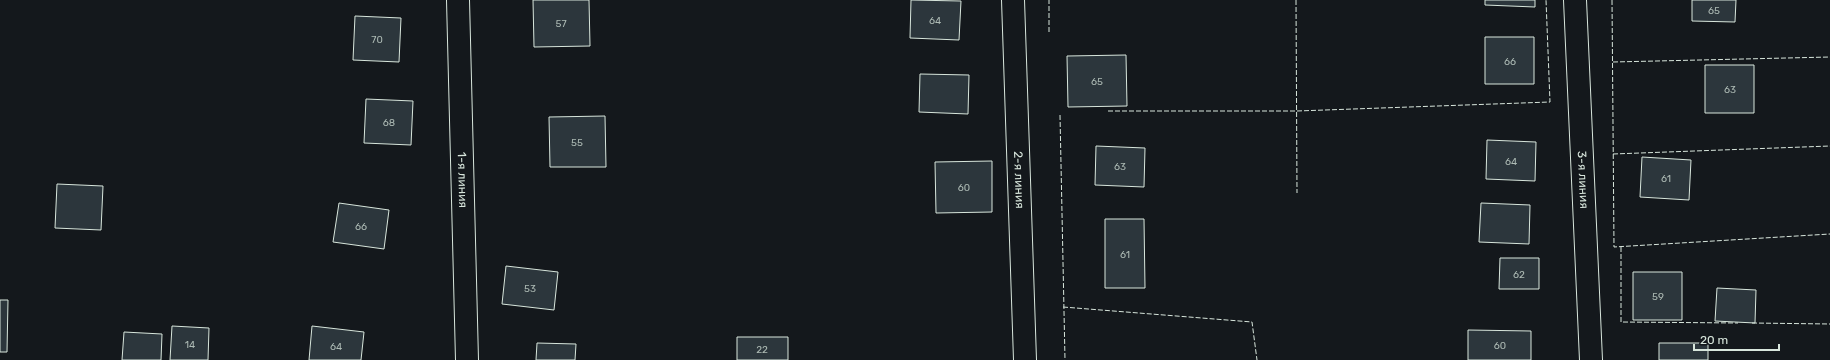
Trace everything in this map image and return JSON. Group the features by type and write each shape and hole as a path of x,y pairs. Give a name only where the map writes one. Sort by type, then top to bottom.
{"street":[{"name":"1-я линия","path":"458,0 467,360"},
{"name":"2-я линия","path":"1012,0 1025,360"},
{"name":"3-я линия","path":"1575,0 1591,360"}],"building":[{"path":"533,0 589,0 590,46 534,47"},
{"path":"911,0 961,1 959,40 910,38"},
{"path":"1485,0 1535,0 1535,7 1485,5"},
{"path":"1692,0 1736,0 1735,22 1692,21"},
{"path":"355,16 401,18 399,62 353,60"},
{"path":"1485,37 1534,37 1534,84 1485,84"},
{"path":"1126,55 1127,106 1068,107 1067,56"},
{"path":"1705,65 1754,65 1754,113 1705,113"},
{"path":"920,74 969,75 968,114 919,112"},
{"path":"366,99 413,101 411,145 364,143"},
{"path":"605,116 606,167 550,167 549,117"},
{"path":"1487,140 1536,142 1535,181 1486,179"},
{"path":"1096,146 1145,148 1144,187 1095,185"},
{"path":"1642,157 1691,160 1689,200 1640,197"},
{"path":"992,161 992,212 936,213 935,162"},
{"path":"57,184 103,186 101,230 55,228"},
{"path":"339,203 389,210 384,249 333,242"},
{"path":"1481,203 1530,205 1529,244 1479,242"},
{"path":"1105,219 1144,219 1145,288 1105,288"},
{"path":"1500,258 1539,258 1539,289 1499,289"},
{"path":"506,266 558,272 554,310 502,304"},
{"path":"1633,272 1682,272 1682,320 1633,320"},
{"path":"1717,288 1756,290 1755,323 1715,321"},
{"path":"0,300 8,300 7,352 0,352"},
{"path":"172,326 209,328 208,360 170,360"},
{"path":"312,326 364,332 361,360 309,360"},
{"path":"1468,330 1531,331 1531,360 1468,360"},
{"path":"124,332 162,334 161,360 122,360"},
{"path":"737,337 788,337 788,360 737,360"},
{"path":"537,343 576,344 575,360 536,360"},
{"path":"1659,343 1708,343 1708,360 1659,360"}],"fence":[{"path":"1049,0 1049,32"},
{"path":"1296,0 1297,193"},
{"path":"1108,111 1297,111 1550,102 1546,0"},
{"path":"1612,0 1614,247 1830,234"},
{"path":"1613,62 1830,57"},
{"path":"1060,115 1065,360"},
{"path":"1613,154 1830,146"},
{"path":"1621,247 1621,322 1738,323"},
{"path":"1063,307 1252,322 1257,360"},
{"path":"1752,323 1830,324"}]}
